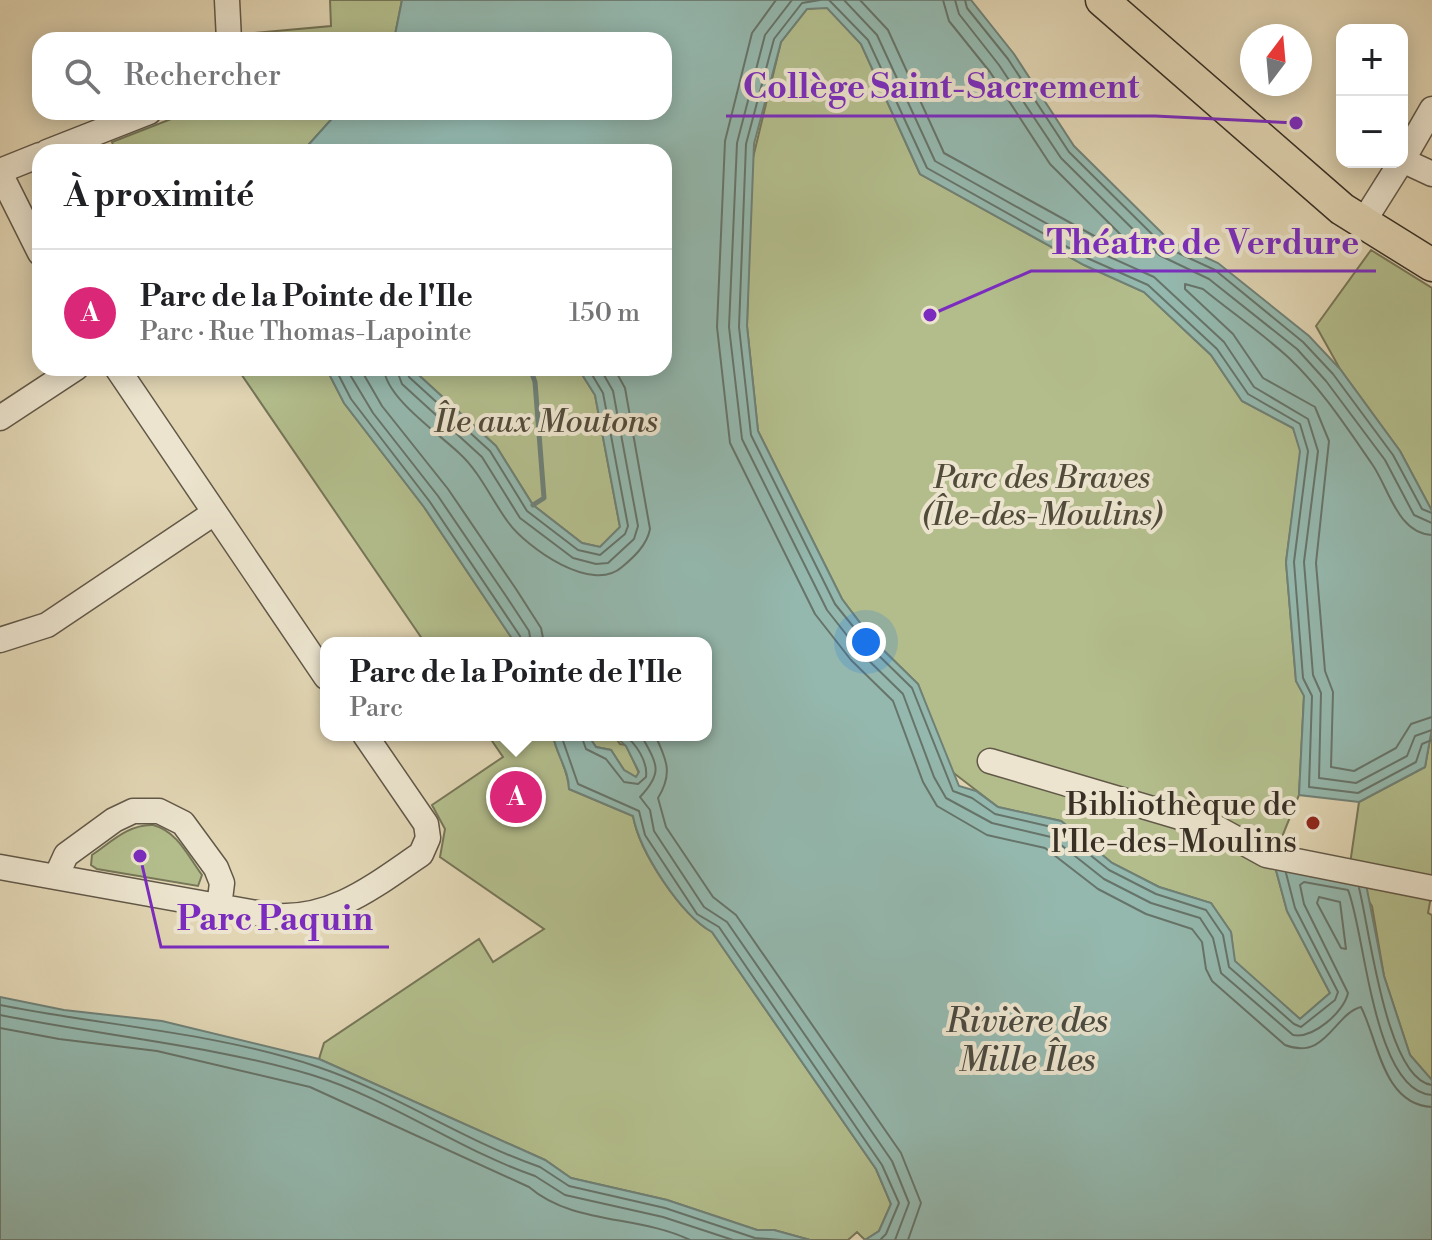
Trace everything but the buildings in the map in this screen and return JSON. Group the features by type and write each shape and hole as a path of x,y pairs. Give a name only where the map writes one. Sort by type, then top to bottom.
{"main road":[{"path":"1102,0 1362,224 1432,265"}],"street":[{"path":"227,0 229,32"},
{"path":"1408,151 1432,109"},
{"path":"67,144 129,120"},
{"path":"32,158 0,172 32,237"},
{"path":"1408,164 1432,174"},
{"path":"1362,224 1398,168"},
{"path":"0,418 64,376"},
{"path":"122,376 320,668"},
{"path":"0,640 47,625 214,513"},
{"path":"0,867 286,917 322,913 361,895 421,854 428,838 426,824 369,741"},
{"path":"990,761 1217,828 1266,855 1432,888"},
{"path":"56,877 66,855 114,820 133,811 159,811 183,823 216,868 222,883 219,907"}],"green space":[{"path":"330,0 402,0 396,32 266,32 331,26"},
{"name":"Parc des Braves (Île-des-Moulins)","path":"827,7 861,44 920,174 1084,265 1144,292 1211,355 1242,401 1293,428 1301,451 1286,562 1296,681 1304,695 1299,795 1273,859 1287,911 1330,993 1300,1019 1234,961 1231,932 1211,903 1159,887 1112,863 1061,821 998,807 951,771 918,684 873,640 842,599 758,431 747,326 751,166 781,42 807,9"},
{"path":"168,120 331,120 309,144 112,142"},
{"path":"1371,250 1432,288 1432,511 1400,451 1340,369 1316,326"},
{"path":"242,376 330,376 344,403 424,507 511,637 421,637"},
{"name":"Île aux Moutons","path":"420,376 583,376 595,395 620,527 600,547 582,543 533,505 496,446"},
{"path":"1432,728 1432,891 1428,913 1432,915 1432,1081 1410,1055 1384,976 1372,906 1349,871 1359,802 1425,767"},
{"path":"492,741 555,741 569,789 633,816 643,846 663,880 687,911 712,932 876,1169 891,1204 879,1231 865,1240 857,1232 848,1240 810,1240 774,1230 757,1230 667,1200 571,1178 545,1160 319,1059 324,1043 479,939 493,962 544,929 440,857 445,829 432,805 503,757"},
{"path":"592,741 618,741 626,745 639,773 636,777 624,770 611,750 596,747"},
{"path":"153,825 169,833 187,852 202,875 198,886 97,869 91,865 92,855 121,835 136,827"}],"water":[{"name":"Rivière des Mille Îles","path":"402,0 971,0 1014,54 1074,146 1170,241 1218,263 1309,336 1340,369 1400,451 1432,511 1432,728 1425,767 1359,802 1299,795 1304,696 1296,681 1286,562 1300,451 1293,428 1242,401 1211,355 1144,292 1084,265 920,174 861,44 827,8 807,9 781,42 754,144 747,326 758,431 842,599 873,640 918,684 959,786 976,791 998,807 1061,821 1112,863 1159,887 1211,903 1231,932 1235,961 1300,1019 1330,993 1287,911 1273,859 1364,874 1384,976 1410,1055 1432,1080 1432,1240 865,1240 879,1231 891,1204 876,1169 712,932 687,911 663,881 644,847 633,816 569,789 555,741 592,741 596,747 611,750 624,770 636,777 639,772 621,741 712,741 712,637 511,637 424,507 344,403 330,376 420,376 496,446 533,505 582,543 600,547 620,527 595,395 583,376 672,376 672,144 309,144 331,120 672,120 672,32 396,32"},
{"path":"0,997 64,1010 162,1021 319,1059 545,1160 571,1178 667,1200 757,1230 774,1230 810,1240 0,1240"}],"waterway":[{"path":"533,376 544,498 533,505"}],"place":[{"name":"Collège Saint-Sacrement","path":"1296,123"},
{"name":"Théatre de Verdure","path":"930,315"},
{"name":"Parc de la Pointe de l'Ile","path":"516,797"},
{"name":"Bibliothèque de l'Ile-des-Moulins","path":"1313,823"},
{"name":"Parc Paquin","path":"140,856"}]}
